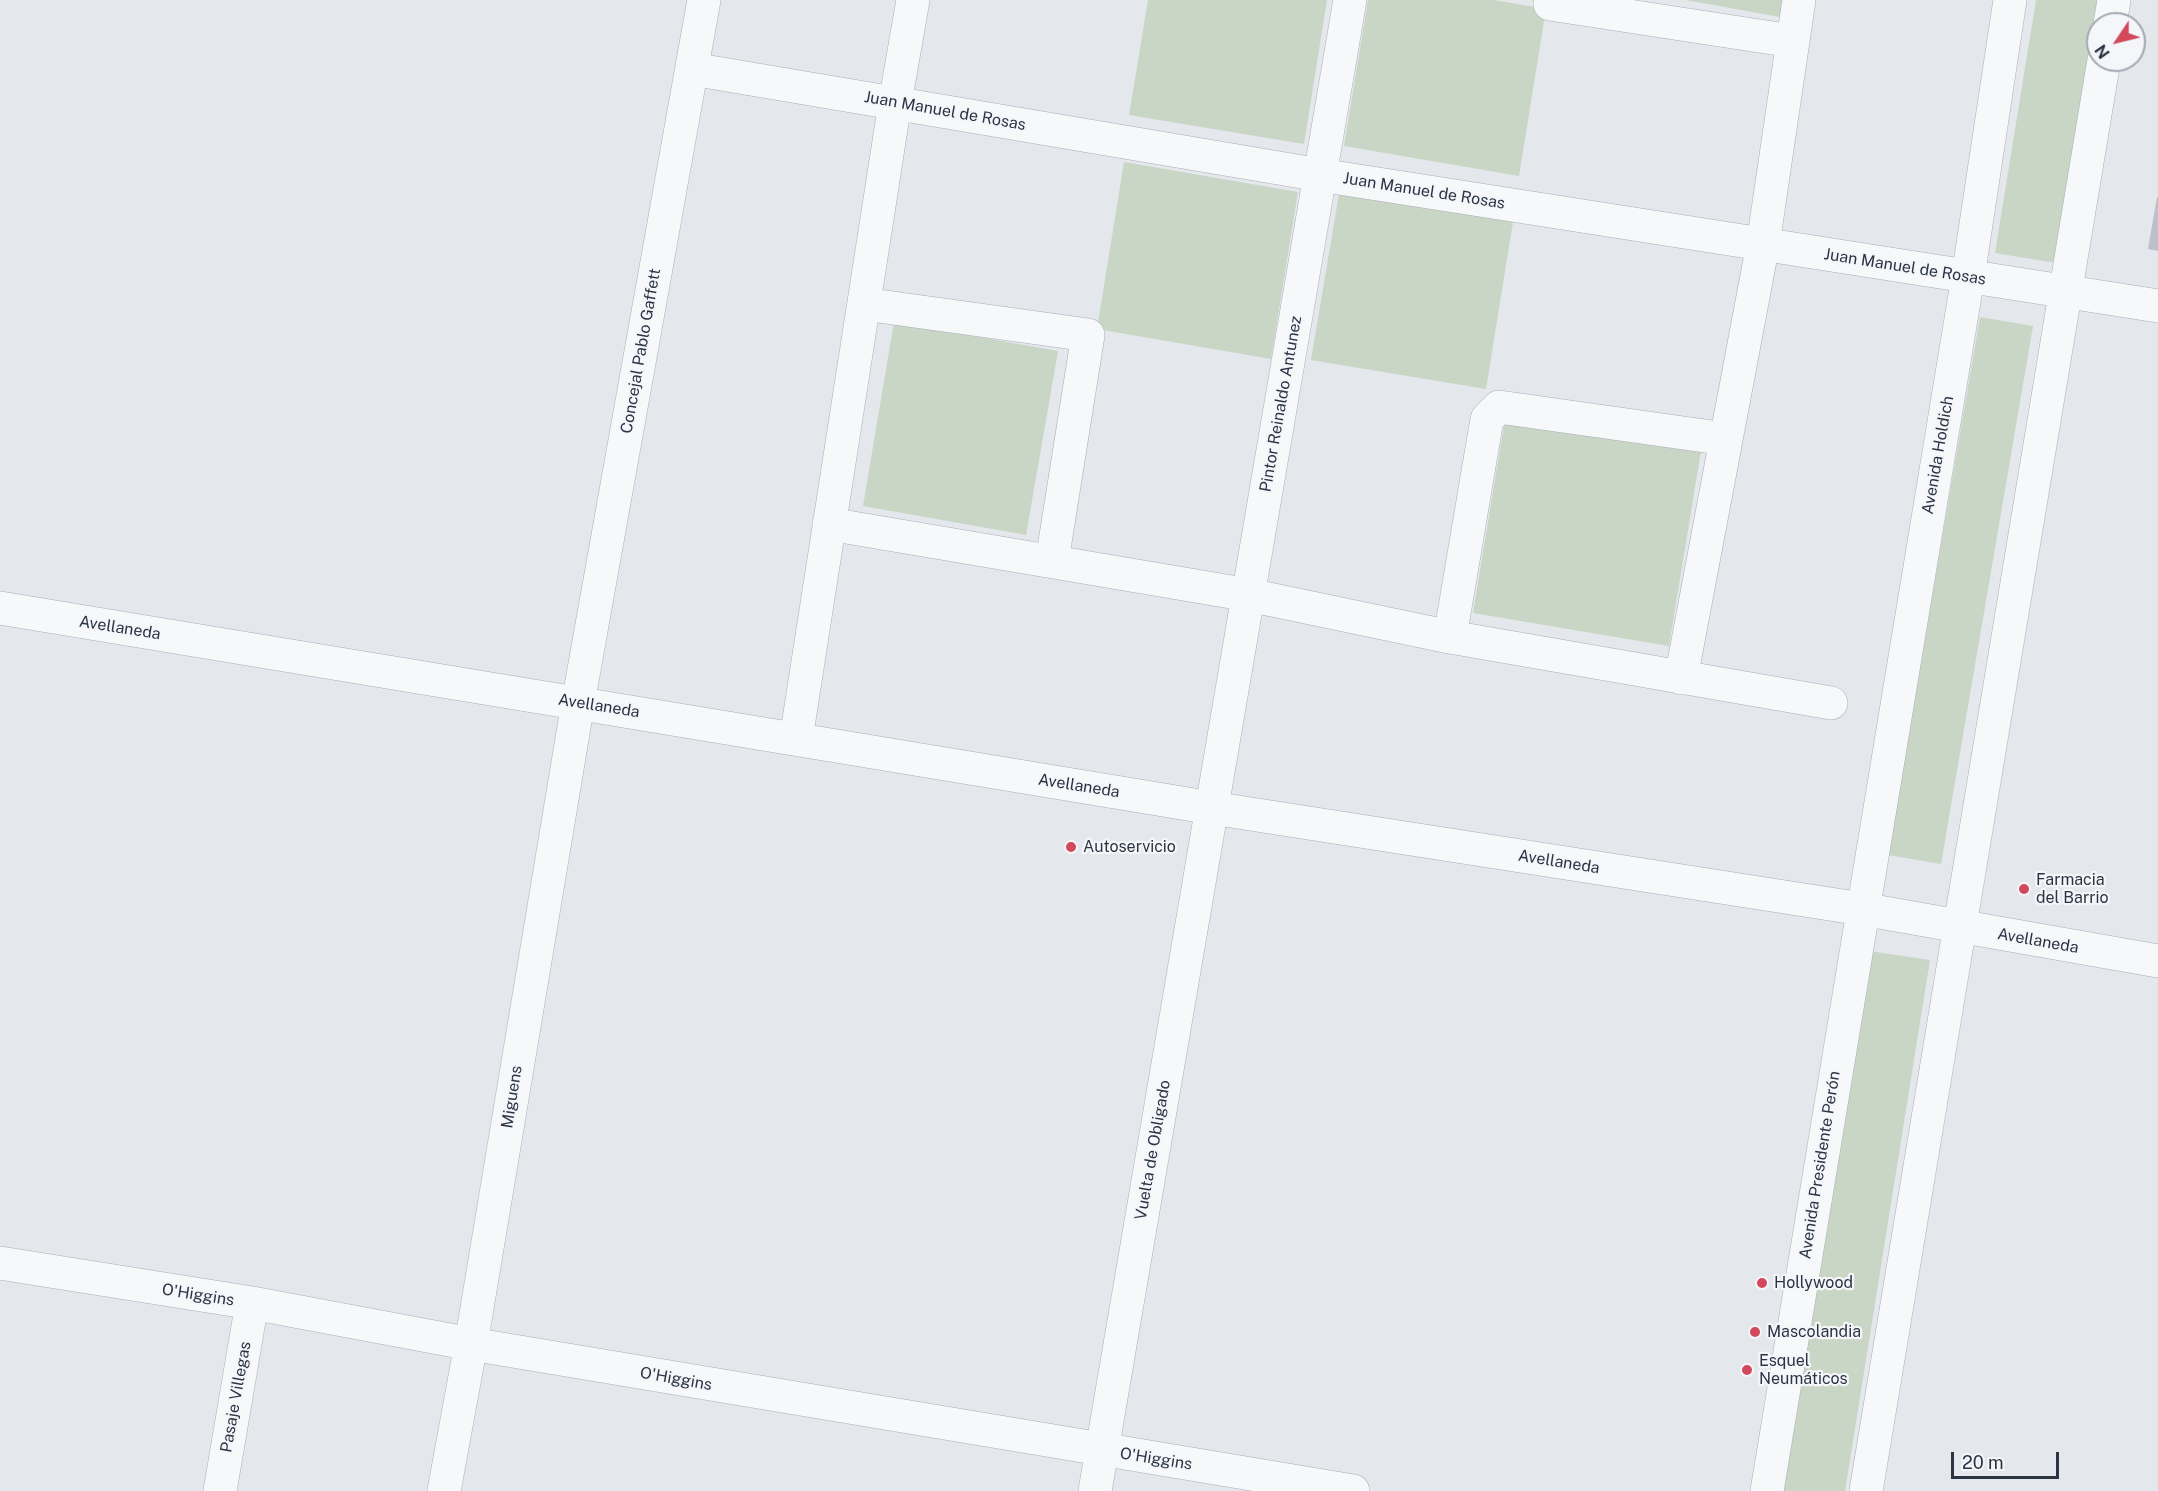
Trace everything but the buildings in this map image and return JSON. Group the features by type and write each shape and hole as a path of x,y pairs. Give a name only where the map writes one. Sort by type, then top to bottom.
{"street":[{"name":"Concejal Pablo Gaffett","path":"578,703 704,0"},
{"path":"796,739 895,103 914,0"},
{"name":"Pintor Reinaldo Antunez","path":"1212,808 1350,0"},
{"path":"1551,0 1550,4 1792,41"},
{"path":"1682,678 1763,244 1799,0"},
{"name":"Avenida Holdich","path":"1862,909 1968,277 2010,0"},
{"name":"Juan Manuel de Rosas","path":"692,69 1320,175 2158,306"},
{"path":"1866,1491 2102,72"},
{"path":"864,304 1088,335 1052,561"},
{"path":"1450,637 1487,418 1499,407 1726,439"},
{"path":"829,524 1249,595 1450,637 1830,703"},
{"name":"Avellaneda","path":"0,608 1212,808 1862,909 2158,962"},
{"name":"Miguens","path":"444,1491 471,1344 578,703"},
{"name":"Vuelta de Obligado","path":"1095,1491 1212,808"},
{"name":"Avenida Presidente Perón","path":"1767,1491 1862,909"},
{"name":"O'Higgins","path":"0,1263 1353,1491"},
{"name":"Pasaje Villegas","path":"220,1491 252,1304"}],"green space":[{"path":"1148,0 1327,0 1304,144 1129,115"},
{"path":"1368,0 1494,0 1546,9 1519,176 1344,146"},
{"path":"1686,0 1783,0 1780,17"},
{"path":"2036,0 2098,0 2096,12 2086,12 2087,72 2056,263 1995,253"},
{"path":"1124,162 1298,192 1271,359 1097,329"},
{"path":"1339,194 1513,222 1486,389 1311,360"},
{"path":"1980,317 2033,326 1941,864 1888,855"},
{"path":"894,322 1058,351 1026,535 863,506"},
{"path":"1505,419 1701,451 1669,646 1473,613"},
{"path":"1869,951 1930,960 1845,1491 1783,1491"}],"place":[{"name":"Autoservicio","path":"1071,847"},
{"name":"Farmacia del Barrio","path":"2024,889"},
{"name":"Hollywood","path":"1762,1283"},
{"name":"Mascolandia","path":"1755,1332"},
{"name":"Esquel Neumáticos","path":"1747,1370"}]}
